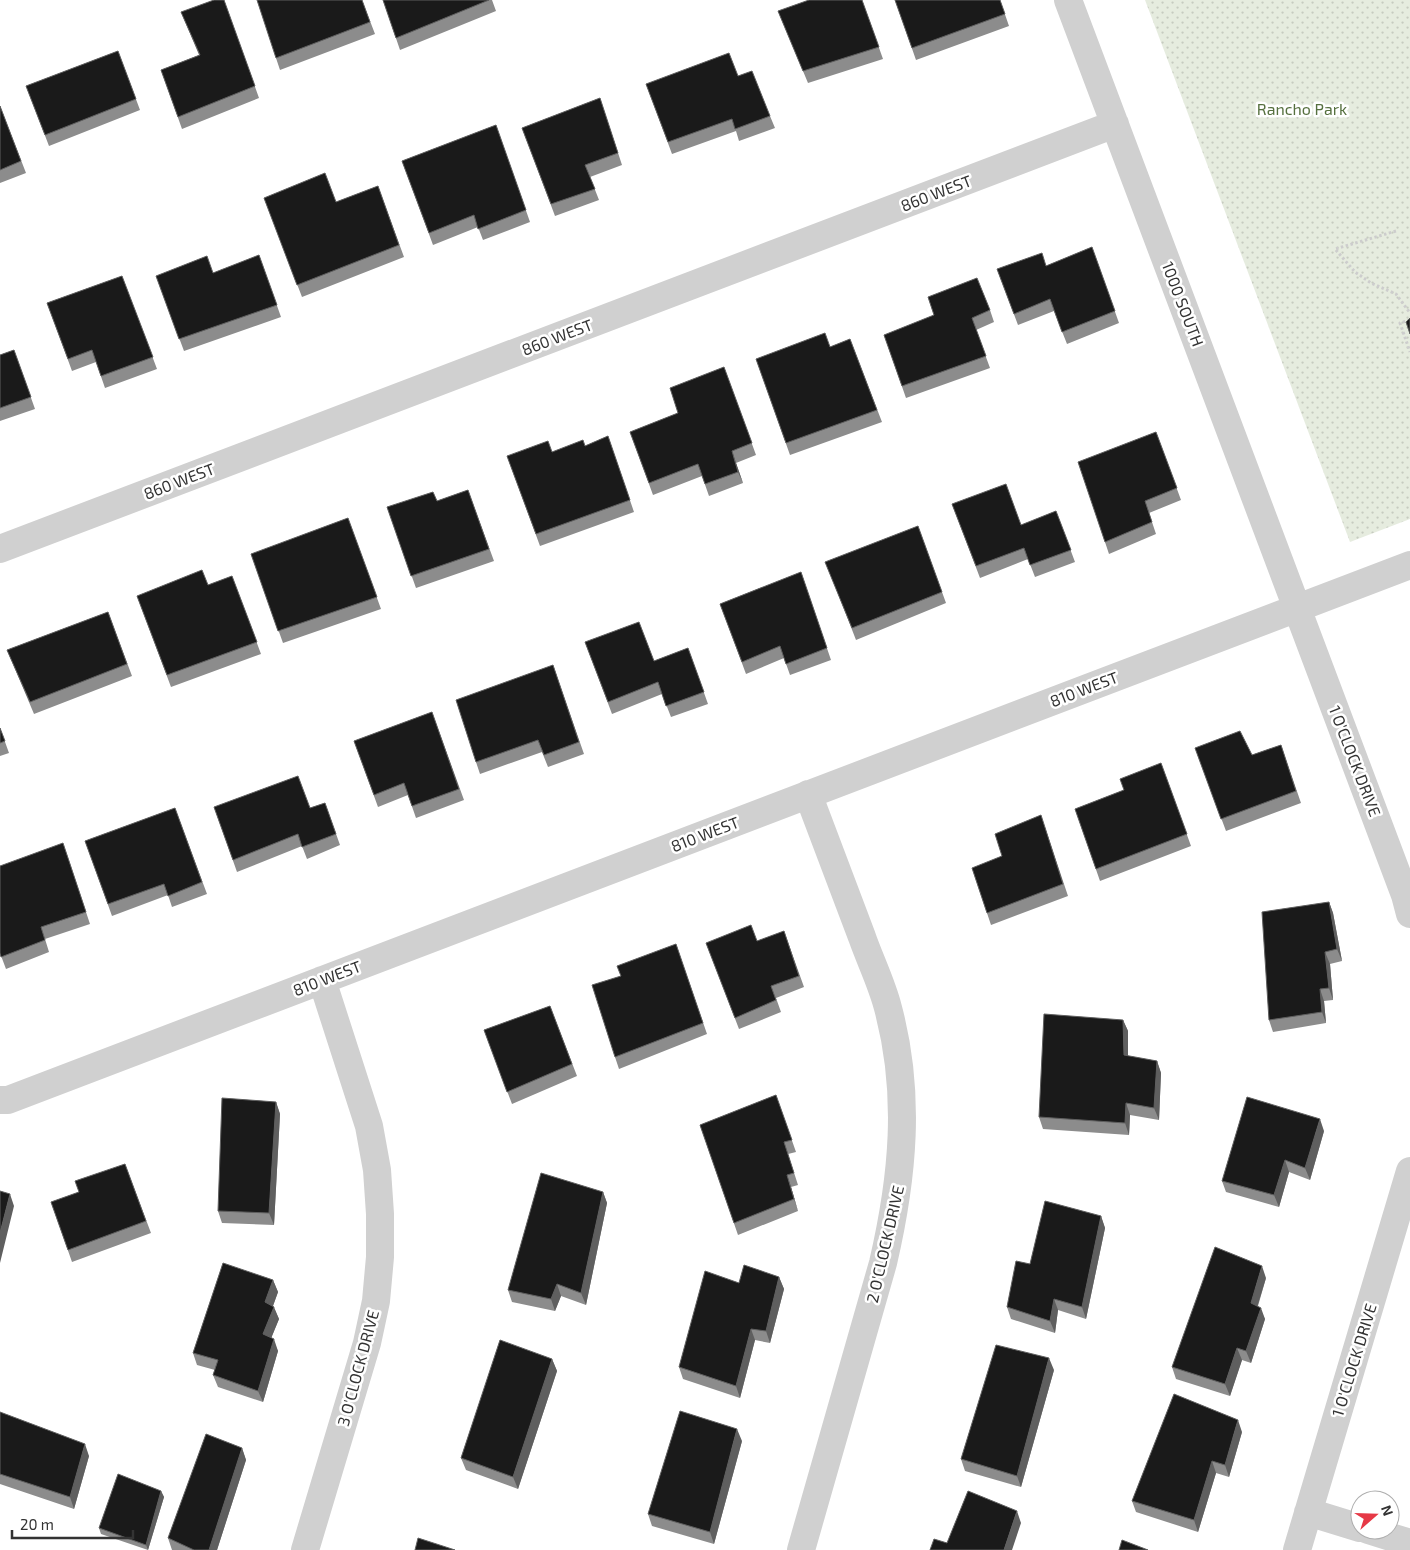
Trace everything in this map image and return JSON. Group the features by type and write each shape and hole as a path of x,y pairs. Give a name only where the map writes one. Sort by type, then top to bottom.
{"street":[{"name":"1000 SOUTH","path":"1068,0 1297,608"},
{"name":"860 WEST","path":"0,549 1115,124"},
{"name":"810 WEST","path":"0,1100 8,1100 1410,564"},
{"name":"1 O'CLOCK DRIVE","path":"1297,608 1405,895 1410,914"},
{"name":"2 O'CLOCK DRIVE","path":"801,1550 884,1263 900,1178 903,1135 897,1049 888,1006 808,794"},
{"name":"3 O'CLOCK DRIVE","path":"305,1550 367,1343 376,1301 380,1257 377,1170 369,1126 322,980"},
{"name":"1 O'CLOCK DRIVE","path":"1297,1550 1410,1171"},
{"path":"1308,1512 1350,1525"}],"path":[{"path":"1396,231 1335,249 1355,272 1371,284 1396,294 1410,313"},
{"path":"1410,320 1400,323 1410,352"}],"green space":[{"name":"Rancho Park","path":"1145,0 1410,0 1410,519 1350,542"}],"building":[{"path":"214,0 224,0 255,86 178,117 161,70 200,55 181,12"},
{"path":"257,0 362,0 370,22 276,58"},
{"path":"383,0 489,0 396,38"},
{"path":"809,0 862,0 879,47 803,71 778,11"},
{"path":"895,0 1000,0 1005,14 912,48"},
{"path":"118,51 136,99 45,135 26,86"},
{"path":"729,53 738,76 752,71 770,116 735,129 732,119 668,142 646,84"},
{"path":"600,98 618,153 585,165 595,189 551,204 522,128"},
{"path":"0,106 21,161 0,170"},
{"path":"496,125 526,210 478,229 474,215 429,233 402,161"},
{"path":"325,173 336,202 378,186 399,245 297,285 264,198"},
{"path":"1092,247 1115,311 1062,332 1050,299 1014,314 997,269 1042,253 1046,266"},
{"path":"259,255 277,305 179,339 156,276 207,256 213,273"},
{"path":"122,276 153,357 101,376 92,350 68,359 47,303"},
{"path":"977,278 990,310 972,318 986,356 902,386 884,335 934,315 928,297"},
{"path":"1410,318 1410,334 1406,322"},
{"path":"825,333 830,347 850,339 877,410 786,443 756,359"},
{"path":"14,350 31,397 0,408 0,355"},
{"path":"724,367 752,443 732,451 738,472 705,484 698,464 649,483 630,432 678,413 670,388"},
{"path":"1156,432 1177,488 1145,501 1152,522 1105,542 1078,462"},
{"path":"608,436 630,500 536,534 507,456 548,441 552,452 583,440 585,446"},
{"path":"1006,484 1021,525 1056,511 1071,550 1030,565 1024,548 976,566 952,504"},
{"path":"468,490 489,549 411,576 387,507 433,492 437,501"},
{"path":"348,518 377,597 278,631 251,554"},
{"path":"918,526 942,592 852,628 825,562"},
{"path":"202,570 208,585 232,576 257,642 167,675 137,596"},
{"path":"801,572 827,648 786,664 780,646 742,662 720,604"},
{"path":"108,612 127,664 30,702 7,650"},
{"path":"639,622 654,661 688,648 704,692 666,706 658,682 608,702 585,642"},
{"path":"553,665 579,742 544,755 538,740 476,762 456,700"},
{"path":"432,712 459,789 412,806 404,783 374,795 354,741"},
{"path":"0,728 5,741 0,743"},
{"path":"1240,731 1252,755 1281,745 1296,791 1221,819 1195,748"},
{"path":"1161,763 1187,834 1096,869 1075,809 1124,790 1120,779"},
{"path":"298,776 310,808 325,803 336,834 302,847 298,834 233,860 214,807"},
{"path":"175,808 202,882 168,896 164,884 108,904 85,841"},
{"path":"1041,815 1063,884 987,913 972,868 1002,856 995,834"},
{"path":"63,843 86,912 41,927 45,940 1,957 0,866"},
{"path":"1329,902 1337,949 1325,952 1329,988 1320,989 1322,1012 1269,1020 1262,912"},
{"path":"751,925 757,941 784,931 799,976 771,986 776,1000 735,1018 706,943"},
{"path":"676,944 703,1023 615,1057 592,985 621,976 617,966"},
{"path":"550,1006 572,1064 507,1092 484,1030"},
{"path":"1044,1014 1123,1020 1124,1055 1157,1061 1154,1108 1126,1103 1125,1123 1039,1117"},
{"path":"776,1095 792,1140 784,1142 794,1173 787,1175 794,1199 734,1223 700,1125"},
{"path":"1247,1097 1320,1119 1305,1168 1285,1160 1274,1195 1222,1181"},
{"path":"222,1098 276,1102 269,1213 218,1211"},
{"path":"125,1164 146,1221 68,1250 51,1202 79,1192 75,1181"},
{"path":"541,1173 603,1192 581,1293 557,1284 551,1299 508,1290"},
{"path":"0,1191 10,1194 0,1233"},
{"path":"1045,1201 1101,1216 1082,1307 1054,1299 1050,1321 1007,1307 1016,1261 1030,1264"},
{"path":"1215,1247 1262,1266 1251,1303 1261,1308 1246,1351 1237,1348 1225,1384 1172,1367"},
{"path":"223,1263 273,1280 265,1302 274,1307 263,1334 274,1339 258,1391 213,1375 218,1360 193,1353"},
{"path":"744,1265 779,1277 766,1331 751,1329 736,1386 679,1367 705,1271 739,1283"},
{"path":"500,1340 552,1359 513,1477 461,1458"},
{"path":"996,1345 1049,1358 1017,1476 961,1459"},
{"path":"1174,1394 1238,1420 1225,1465 1212,1461 1194,1520 1132,1501"},
{"path":"680,1411 737,1429 710,1532 648,1514"},
{"path":"0,1412 85,1444 70,1497 0,1474"},
{"path":"206,1434 242,1448 209,1550 194,1550 168,1538"},
{"path":"118,1474 161,1491 146,1545 99,1528"},
{"path":"968,1491 1017,1511 1004,1550 930,1550 934,1539 947,1543"},
{"path":"418,1538 455,1550 415,1550"},
{"path":"1122,1540 1148,1550 1119,1550"}]}
